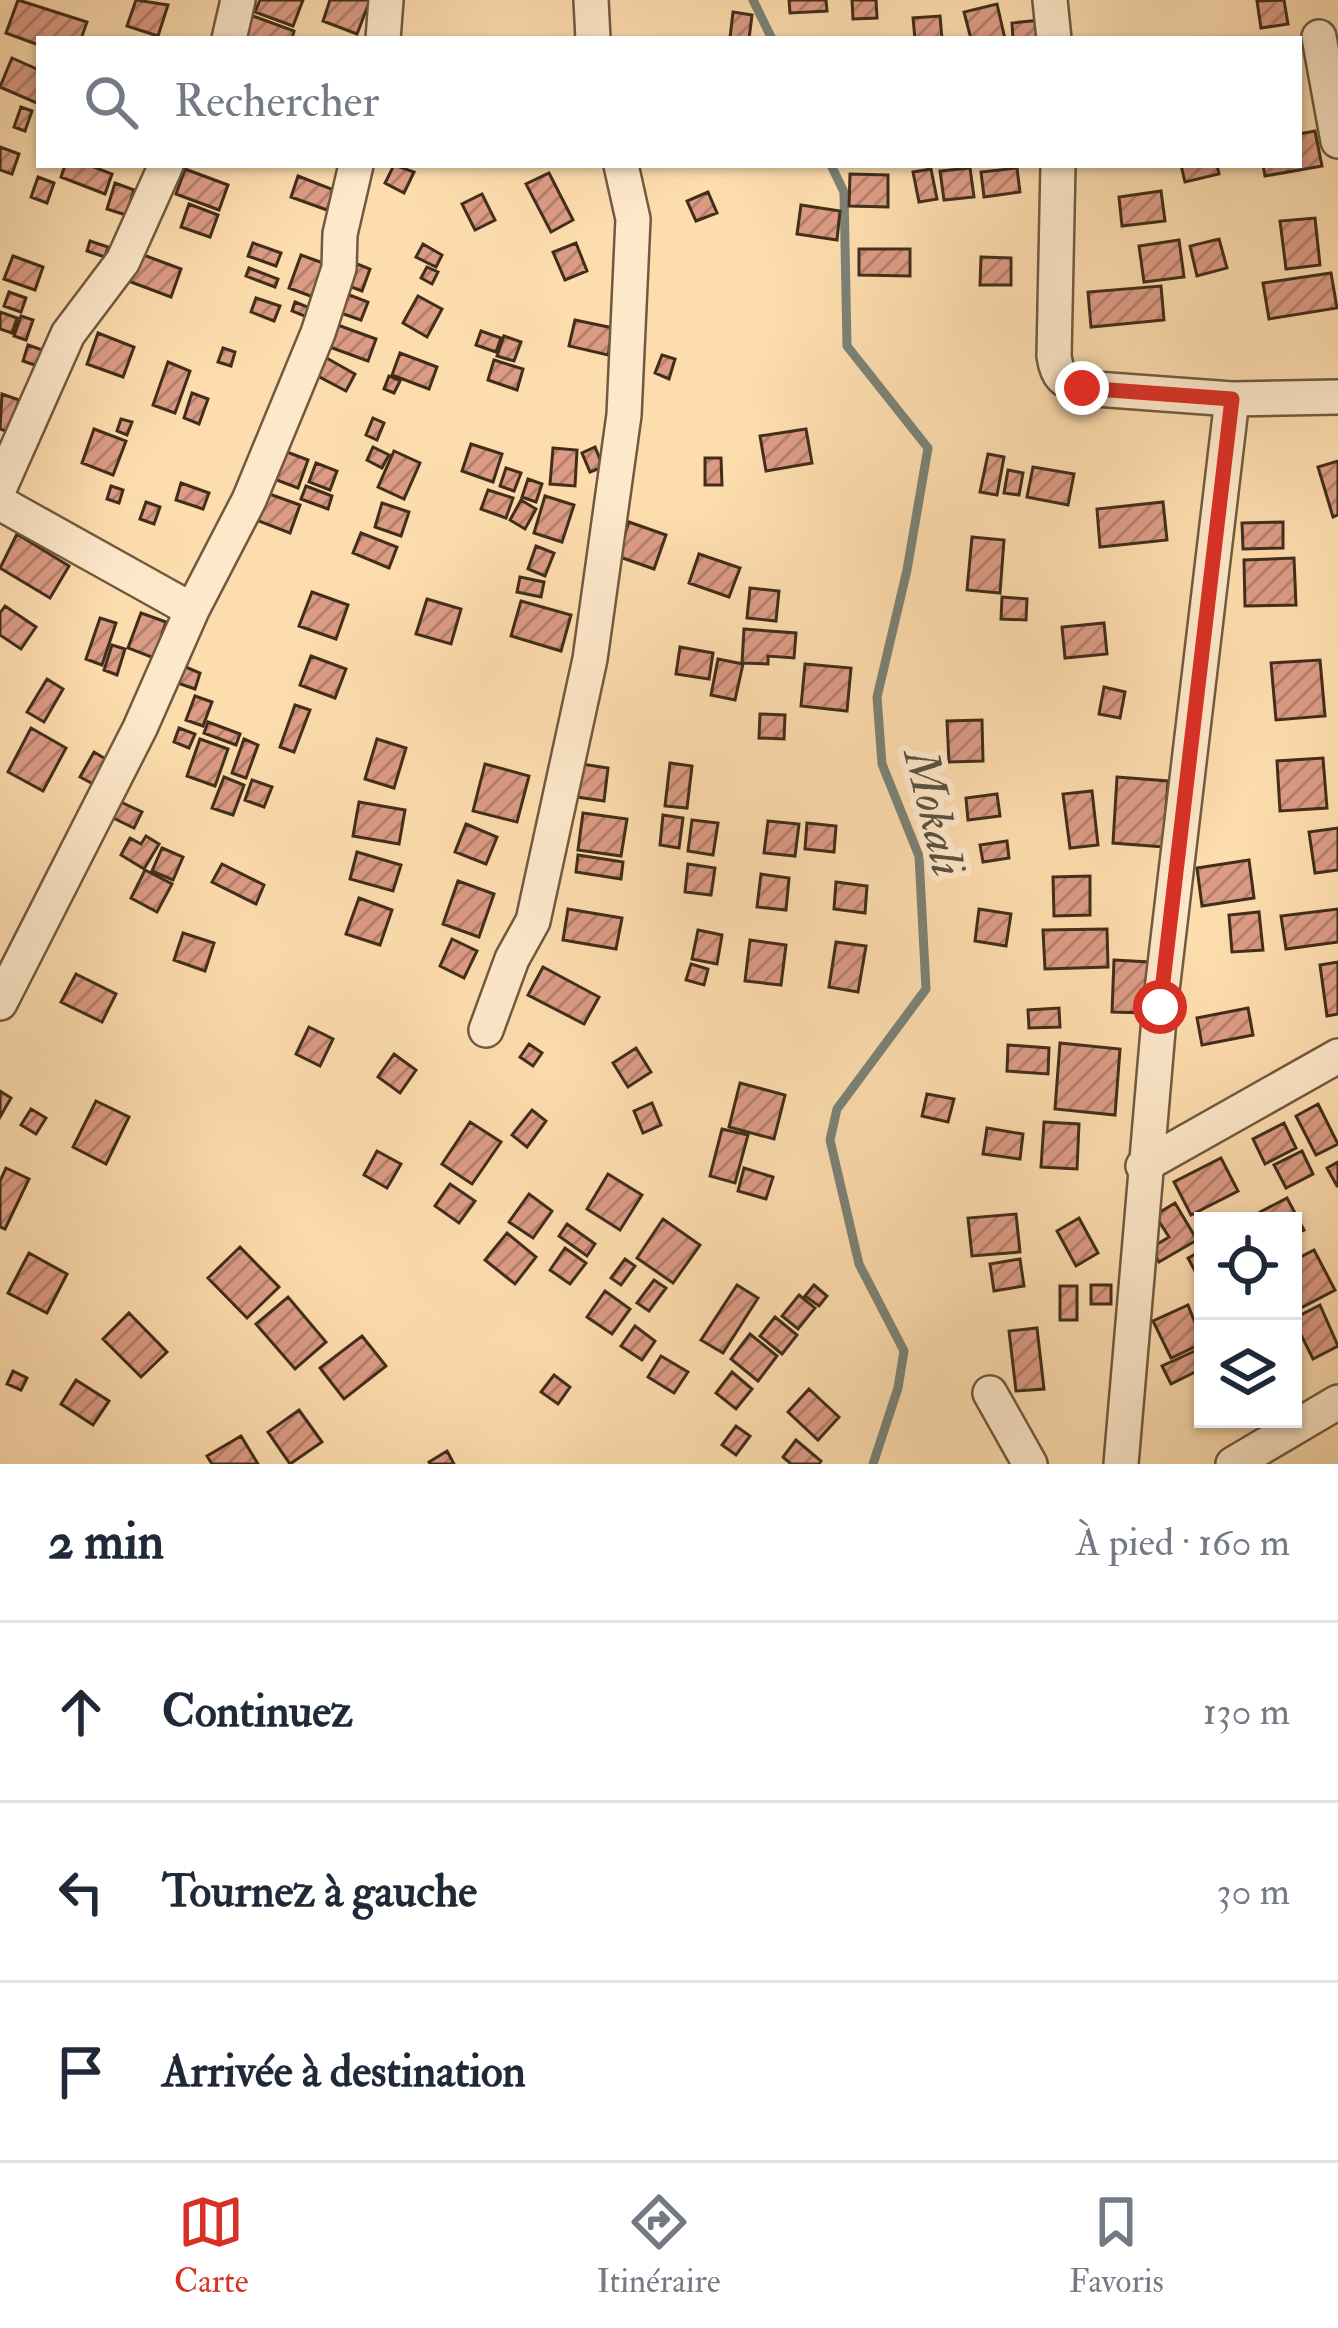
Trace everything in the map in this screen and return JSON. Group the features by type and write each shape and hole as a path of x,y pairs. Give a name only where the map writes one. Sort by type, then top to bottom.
{"street":[{"path":"231,36 238,0"},
{"path":"383,36 386,0"},
{"path":"591,0 592,36"},
{"path":"1050,0 1054,36"},
{"path":"1319,37 1338,141"},
{"path":"0,487 68,334 123,261 165,168"},
{"path":"0,1004 249,500 318,333 339,268 340,233 355,168"},
{"path":"486,1030 512,959 533,921 590,659 624,416 633,219 622,168"},
{"path":"1058,168 1054,356 1063,381 1082,388 1232,399 1338,397"},
{"path":"1120,1464 1144,1166 1232,399"},
{"path":"0,503 192,610"},
{"path":"1144,1166 1338,1056"},
{"path":"990,1393 1030,1464"},
{"path":"1233,1464 1338,1402"}],"building":[{"path":"18,0 87,22 82,36 36,36 36,44 6,33"},
{"path":"136,0 168,5 158,36 127,26"},
{"path":"260,0 303,0 293,26 255,12"},
{"path":"330,0 370,0 357,34 323,21"},
{"path":"789,0 826,0 827,11 790,13"},
{"path":"852,0 876,0 877,18 853,19"},
{"path":"1284,0 1288,24 1261,28 1257,1"},
{"path":"997,4 1004,36 970,36 964,12"},
{"path":"733,12 752,15 749,36 730,36"},
{"path":"250,15 294,31 293,36 242,36"},
{"path":"940,16 942,36 915,36 913,18"},
{"path":"1042,20 1044,36 1013,36 1012,23"},
{"path":"12,58 36,69 36,103 0,87"},
{"path":"21,107 32,111 25,131 14,127"},
{"path":"1315,131 1322,166 1265,176 1264,168 1302,168 1302,133"},
{"path":"0,147 19,154 12,174 0,170"},
{"path":"64,168 97,168 112,174 105,194 61,177"},
{"path":"392,168 414,172 404,193 385,183"},
{"path":"970,168 974,197 944,200 940,171"},
{"path":"1017,168 1020,192 984,197 981,172"},
{"path":"1182,168 1218,168 1219,174 1185,182"},
{"path":"185,169 228,185 219,210 176,194"},
{"path":"931,169 937,199 919,202 913,172"},
{"path":"549,173 573,220 551,232 526,184"},
{"path":"850,174 888,175 888,207 849,206"},
{"path":"298,176 334,190 327,210 291,197"},
{"path":"38,177 54,183 47,203 31,197"},
{"path":"115,183 134,190 126,215 107,209"},
{"path":"1161,191 1165,221 1122,226 1119,197"},
{"path":"708,192 717,213 696,221 687,201"},
{"path":"482,194 495,220 475,230 462,204"},
{"path":"189,204 218,215 210,237 181,227"},
{"path":"801,205 840,211 837,240 797,234"},
{"path":"1315,218 1320,265 1286,269 1280,221"},
{"path":"1219,239 1227,268 1197,276 1190,246"},
{"path":"1179,240 1184,277 1144,282 1139,246"},
{"path":"90,241 108,247 105,257 87,251"},
{"path":"253,243 281,253 276,266 248,256"},
{"path":"576,243 587,271 565,280 553,252"},
{"path":"423,244 442,255 436,267 416,257"},
{"path":"859,249 910,249 910,276 859,275"},
{"path":"133,251 181,269 171,297 123,279"},
{"path":"301,255 337,268 324,301 289,288"},
{"path":"13,256 43,267 35,290 4,279"},
{"path":"981,257 1011,258 1011,285 980,285"},
{"path":"347,260 370,269 362,291 338,282"},
{"path":"427,267 438,272 432,284 421,278"},
{"path":"249,268 278,279 275,287 246,276"},
{"path":"1331,273 1337,308 1269,319 1263,283"},
{"path":"1161,286 1164,320 1091,327 1088,292"},
{"path":"339,291 368,302 361,320 332,310"},
{"path":"9,292 26,298 21,312 4,306"},
{"path":"418,296 442,309 427,337 403,323"},
{"path":"256,298 280,306 274,321 251,312"},
{"path":"295,302 310,308 307,317 292,311"},
{"path":"0,312 17,318 12,333 0,329"},
{"path":"21,316 33,320 26,340 14,336"},
{"path":"575,320 613,328 608,355 569,346"},
{"path":"335,324 376,339 368,361 327,346"},
{"path":"481,331 501,338 496,352 476,345"},
{"path":"98,333 134,347 123,377 87,364"},
{"path":"504,336 521,342 514,361 497,356"},
{"path":"28,345 51,353 46,369 23,361"},
{"path":"223,348 235,352 231,366 218,362"},
{"path":"400,353 437,367 429,389 392,375"},
{"path":"662,355 675,359 669,379 655,373"},
{"path":"323,356 355,374 346,391 314,374"},
{"path":"494,360 523,369 517,390 488,380"},
{"path":"168,362 190,371 175,413 153,405"},
{"path":"389,376 400,381 394,393 384,389"},
{"path":"192,393 208,399 199,424 184,418"},
{"path":"2,394 19,400 8,432 0,429"},
{"path":"373,418 384,423 377,440 366,435"},
{"path":"121,419 132,422 127,435 117,431"},
{"path":"94,429 126,441 113,475 82,463"},
{"path":"806,429 812,463 766,471 760,436"},
{"path":"471,444 502,454 493,482 462,471"},
{"path":"373,447 389,455 382,468 367,460"},
{"path":"595,447 603,467 590,472 582,453"},
{"path":"553,448 577,450 575,486 550,484"},
{"path":"279,449 308,460 298,488 269,477"},
{"path":"394,451 420,463 404,499 378,487"},
{"path":"988,454 1004,457 997,495 980,492"},
{"path":"705,458 721,458 722,485 705,485"},
{"path":"1338,461 1338,515 1333,517 1318,467"},
{"path":"316,463 337,471 330,490 309,482"},
{"path":"1033,467 1074,474 1068,505 1027,497"},
{"path":"506,468 521,473 514,491 500,486"},
{"path":"1008,470 1023,473 1019,495 1004,493"},
{"path":"528,479 542,484 536,502 522,497"},
{"path":"181,483 209,493 203,509 176,500"},
{"path":"111,486 123,490 119,503 107,499"},
{"path":"306,486 332,496 328,509 301,499"},
{"path":"488,490 513,498 506,518 481,509"},
{"path":"261,491 300,505 290,533 251,518"},
{"path":"545,496 574,505 562,542 534,533"},
{"path":"521,500 536,509 525,529 510,520"},
{"path":"146,502 160,507 154,524 140,519"},
{"path":"1163,502 1167,540 1100,547 1097,509"},
{"path":"382,503 409,512 401,536 375,527"},
{"path":"629,522 666,535 654,569 617,556"},
{"path":"1283,522 1283,548 1243,549 1242,523"},
{"path":"361,533 397,547 389,568 353,553"},
{"path":"17,534 69,566 50,598 0,568"},
{"path":"972,537 1004,540 1000,593 967,590"},
{"path":"536,546 554,553 545,576 528,569"},
{"path":"699,554 740,568 729,597 689,583"},
{"path":"1294,558 1296,605 1245,606 1244,560"},
{"path":"520,577 544,582 541,597 517,592"},
{"path":"750,588 779,591 776,621 747,618"},
{"path":"312,592 348,605 336,639 299,626"},
{"path":"1002,597 1027,599 1026,620 1001,619"},
{"path":"427,599 461,609 451,644 416,634"},
{"path":"521,601 571,615 561,651 511,636"},
{"path":"5,606 36,627 21,649 0,635 0,613"},
{"path":"141,613 166,622 154,658 128,648"},
{"path":"100,618 116,623 102,665 86,659"},
{"path":"1104,623 1107,654 1065,658 1062,627"},
{"path":"744,629 796,633 794,658 768,656 768,664 742,663"},
{"path":"112,645 125,649 117,675 104,670"},
{"path":"680,647 713,653 709,679 676,674"},
{"path":"311,656 346,669 335,698 300,685"},
{"path":"718,659 743,664 735,700 711,695"},
{"path":"1320,660 1325,716 1276,720 1271,663"},
{"path":"805,664 851,668 847,711 801,706"},
{"path":"181,665 200,673 195,689 175,682"},
{"path":"47,679 63,689 44,722 27,712"},
{"path":"1104,687 1125,692 1120,718 1099,714"},
{"path":"195,696 212,702 203,726 186,720"},
{"path":"295,705 310,710 294,752 280,747"},
{"path":"760,714 785,715 784,739 759,738"},
{"path":"982,720 983,761 949,762 947,721"},
{"path":"208,722 240,734 236,745 204,733"},
{"path":"31,728 66,748 43,791 8,772"},
{"path":"179,728 195,734 189,748 174,742"},
{"path":"200,739 228,749 215,786 187,776"},
{"path":"244,739 258,745 246,778 232,773"},
{"path":"377,739 406,748 394,788 365,779"},
{"path":"94,752 109,761 95,785 80,777"},
{"path":"1323,758 1327,808 1280,811 1277,761"},
{"path":"575,763 608,768 604,801 570,796"},
{"path":"670,763 692,766 687,808 665,806"},
{"path":"485,764 529,776 517,822 473,811"},
{"path":"224,777 244,785 233,815 212,808"},
{"path":"1117,777 1168,781 1163,847 1113,843"},
{"path":"252,780 272,787 264,807 245,800"},
{"path":"1092,791 1098,845 1070,848 1063,794"},
{"path":"997,794 1000,816 968,820 966,798"},
{"path":"110,797 142,812 134,828 103,813"},
{"path":"359,802 405,810 399,844 353,836"},
{"path":"583,813 627,819 621,856 578,850"},
{"path":"663,815 683,818 679,848 660,845"},
{"path":"692,820 718,823 713,855 688,851"},
{"path":"768,821 799,824 795,856 764,853"},
{"path":"807,823 836,826 834,852 805,849"},
{"path":"466,824 497,837 486,864 455,852"},
{"path":"1338,828 1338,870 1315,873 1309,832"},
{"path":"146,836 159,844 144,869 121,855 130,838 141,844"},
{"path":"1007,841 1009,858 983,862 980,845"},
{"path":"162,848 183,857 173,880 152,871"},
{"path":"357,852 401,865 393,891 350,879"},
{"path":"578,855 623,862 621,879 576,872"},
{"path":"1249,860 1254,898 1202,906 1197,868"},
{"path":"222,864 264,885 256,904 212,882"},
{"path":"688,864 715,868 711,895 685,892"},
{"path":"145,870 172,884 157,912 131,898"},
{"path":"761,874 789,878 786,910 757,907"},
{"path":"1090,876 1090,915 1054,916 1053,877"},
{"path":"458,881 494,894 479,937 443,924"},
{"path":"836,882 867,886 865,913 834,909"},
{"path":"359,898 392,910 380,945 346,934"},
{"path":"568,909 622,918 616,949 563,940"},
{"path":"979,909 1011,914 1006,946 975,941"},
{"path":"1338,909 1338,942 1286,949 1281,916"},
{"path":"1259,912 1263,950 1232,952 1229,915"},
{"path":"1107,929 1108,967 1045,969 1043,930"},
{"path":"698,930 722,935 717,964 692,959"},
{"path":"183,933 214,943 205,971 174,960"},
{"path":"452,939 477,951 464,978 440,966"},
{"path":"750,940 786,945 781,985 745,981"},
{"path":"836,942 866,946 858,992 829,987"},
{"path":"1114,960 1149,962 1147,1013 1112,1012"},
{"path":"1338,962 1338,1014 1327,1016 1320,965"},
{"path":"691,964 708,969 704,985 686,980"},
{"path":"543,967 599,997 584,1024 528,995"},
{"path":"76,974 116,994 102,1022 61,1002"},
{"path":"1059,1008 1060,1027 1029,1028 1028,1010"},
{"path":"1248,1008 1253,1035 1202,1045 1197,1018"},
{"path":"309,1027 333,1039 320,1066 296,1054"},
{"path":"1060,1043 1120,1049 1115,1115 1055,1109"},
{"path":"529,1044 542,1053 533,1066 520,1057"},
{"path":"1008,1045 1049,1048 1048,1074 1007,1071"},
{"path":"636,1048 651,1072 628,1087 613,1063"},
{"path":"394,1054 416,1070 400,1093 378,1077"},
{"path":"740,1083 785,1095 774,1139 729,1127"},
{"path":"0,1091 11,1098 0,1117"},
{"path":"927,1094 954,1099 948,1122 922,1116"},
{"path":"96,1101 129,1117 106,1164 73,1147"},
{"path":"652,1103 661,1125 643,1133 634,1111"},
{"path":"1318,1104 1338,1144 1316,1155 1296,1116"},
{"path":"31,1109 46,1118 36,1134 21,1125"},
{"path":"532,1110 546,1121 527,1147 512,1135"},
{"path":"470,1122 501,1142 472,1184 442,1164"},
{"path":"1044,1122 1079,1124 1077,1169 1041,1167"},
{"path":"1284,1123 1296,1148 1265,1164 1253,1139"},
{"path":"987,1128 1023,1134 1020,1159 983,1154"},
{"path":"722,1129 748,1135 735,1183 710,1176"},
{"path":"377,1151 401,1164 387,1188 364,1175"},
{"path":"1302,1151 1313,1174 1286,1188 1274,1165"},
{"path":"1221,1158 1238,1191 1191,1215 1174,1182"},
{"path":"1338,1162 1338,1186 1337,1186 1327,1168"},
{"path":"6,1168 29,1179 5,1229 0,1227 0,1181"},
{"path":"744,1168 773,1177 766,1199 738,1191"},
{"path":"608,1174 642,1195 620,1230 587,1209"},
{"path":"450,1184 475,1201 459,1223 435,1206"},
{"path":"529,1194 552,1211 533,1238 509,1222"},
{"path":"1287,1198 1294,1212 1260,1212"},
{"path":"1175,1203 1194,1242 1159,1262 1151,1248 1169,1237 1155,1215"},
{"path":"1016,1214 1020,1252 972,1256 968,1218"},
{"path":"1079,1218 1098,1253 1076,1266 1057,1231"},
{"path":"663,1219 700,1245 673,1283 637,1258"},
{"path":"567,1224 595,1244 587,1256 559,1236"},
{"path":"507,1233 536,1257 515,1284 485,1260"},
{"path":"240,1247 279,1287 247,1318 208,1278"},
{"path":"565,1248 586,1263 570,1284 550,1270"},
{"path":"1314,1250 1335,1290 1302,1307 1302,1256"},
{"path":"29,1253 67,1274 47,1313 8,1293"},
{"path":"625,1259 635,1266 621,1285 611,1278"},
{"path":"1020,1259 1024,1286 994,1291 990,1264"},
{"path":"654,1280 666,1288 649,1311 637,1303"},
{"path":"737,1285 758,1298 723,1353 701,1340"},
{"path":"814,1285 827,1296 819,1306 805,1296"},
{"path":"1091,1285 1111,1285 1111,1304 1091,1304"},
{"path":"1060,1286 1077,1286 1077,1320 1060,1320"},
{"path":"605,1291 630,1309 612,1334 587,1317"},
{"path":"799,1295 815,1308 798,1329 782,1316"},
{"path":"288,1297 326,1342 295,1369 256,1324"},
{"path":"1188,1305 1194,1320 1194,1347 1171,1358 1153,1321"},
{"path":"1320,1305 1338,1346 1313,1359 1302,1337 1302,1314"},
{"path":"129,1313 167,1352 141,1377 103,1339"},
{"path":"775,1317 797,1335 782,1354 760,1336"},
{"path":"635,1326 655,1341 642,1360 621,1346"},
{"path":"1037,1328 1044,1389 1016,1391 1009,1331"},
{"path":"750,1334 777,1356 758,1381 731,1359"},
{"path":"362,1336 386,1366 344,1399 320,1368"},
{"path":"1194,1351 1194,1372 1171,1384 1162,1366"},
{"path":"661,1356 688,1372 674,1393 648,1377"},
{"path":"13,1371 27,1378 21,1390 7,1384"},
{"path":"732,1372 752,1389 736,1409 716,1393"},
{"path":"554,1375 570,1387 558,1404 541,1392"},
{"path":"76,1380 109,1401 93,1425 61,1404"},
{"path":"809,1389 839,1417 818,1440 788,1412"},
{"path":"299,1410 322,1442 290,1464 268,1432"},
{"path":"736,1426 750,1436 736,1455 722,1445"},
{"path":"241,1436 258,1464 212,1464 207,1456"},
{"path":"796,1440 819,1464 791,1464 783,1457"},
{"path":"447,1451 454,1464 430,1464 429,1462"}],"waterway":[{"name":"Mokali","path":"753,0 771,36"},
{"name":"Mokali","path":"832,168 844,192 847,346 928,448 907,570 877,697 882,764 919,856 926,989 837,1109 830,1140 859,1264 904,1351 898,1388 873,1464"}],"route":[{"path":"1082,388 1232,399 1160,1007"}]}
